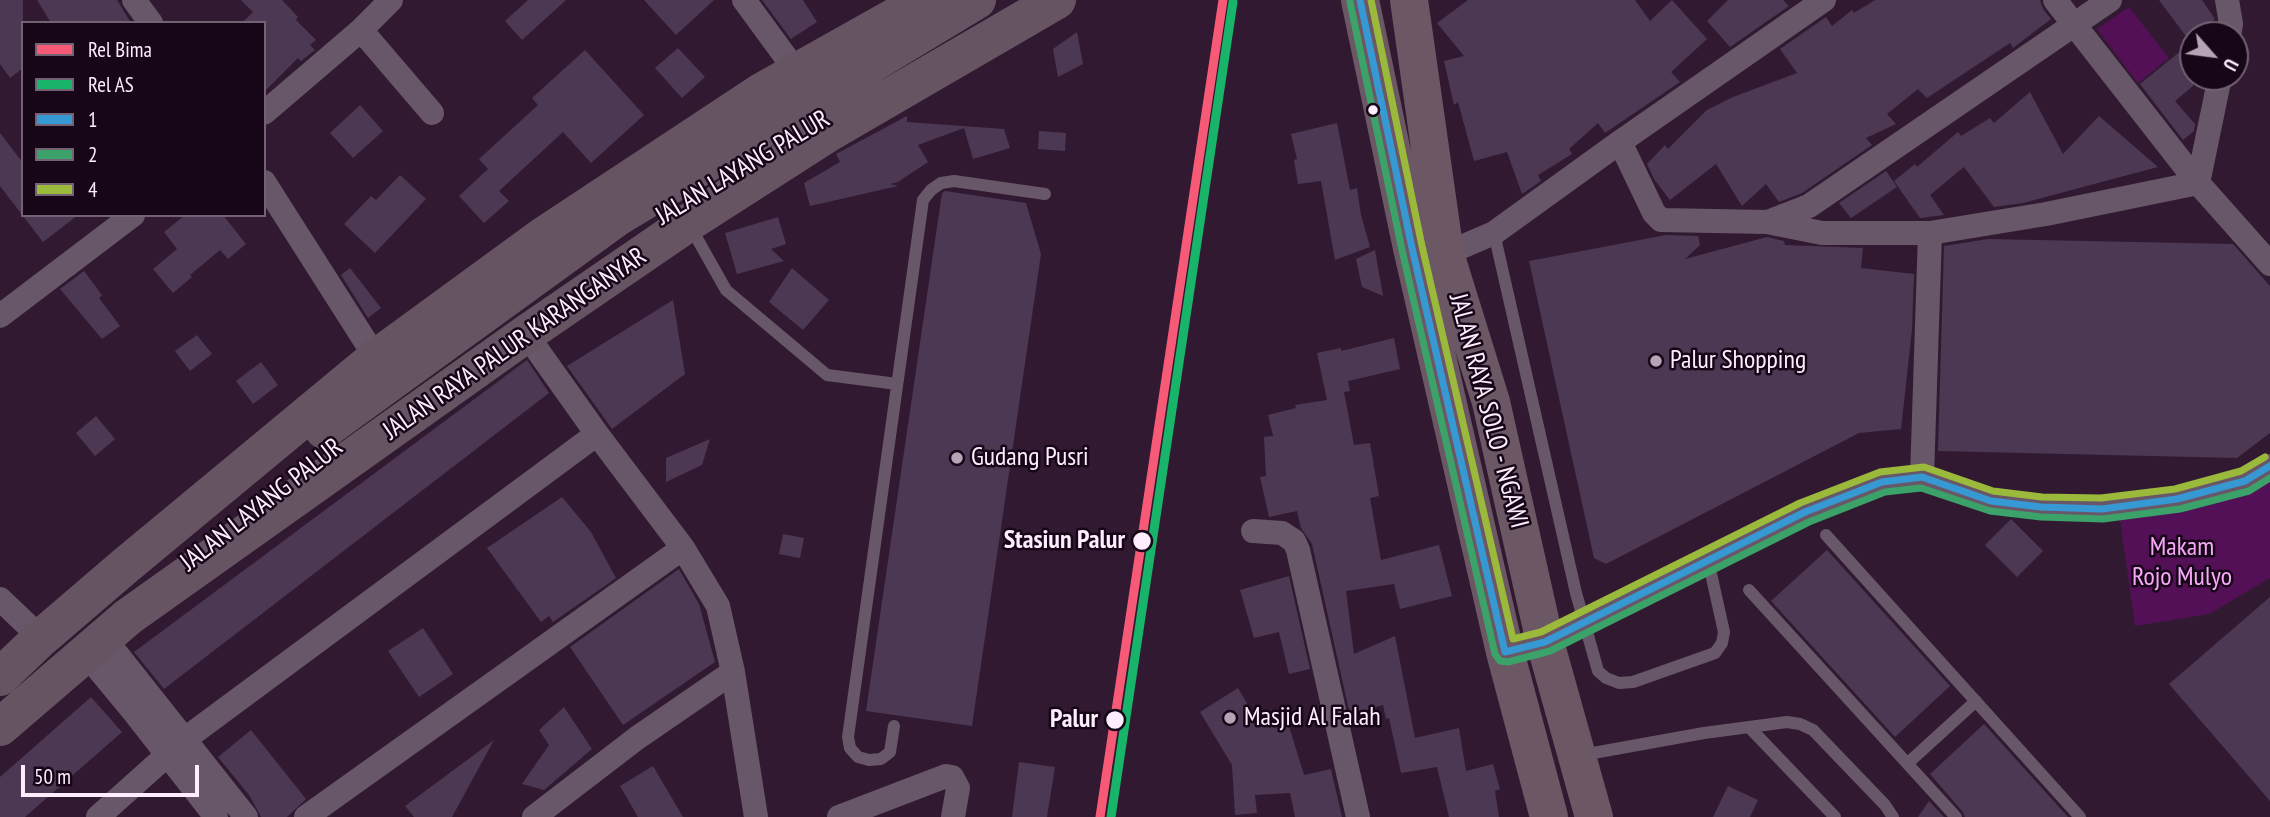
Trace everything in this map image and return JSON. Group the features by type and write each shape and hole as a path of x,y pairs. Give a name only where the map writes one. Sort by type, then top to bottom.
{"highway":[{"name":"JALAN RAYA SOLO - NGAWI","path":"1360,0 1412,248 1545,816"},
{"name":"JALAN RAYA SOLO - NGAWI","path":"1417,6 1445,254 1491,402 1545,642 1594,817"}],"main road":[{"path":"0,677 125,566 376,358 543,236 796,71 925,0"},
{"name":"JALAN LAYANG PALUR","path":"144,606 172,576 342,429 616,218 977,0"},
{"name":"JALAN LAYANG PALUR","path":"125,566 169,546 590,263 1020,0"},
{"name":"JALAN RAYA PALUR KARANGANYAR","path":"0,727 128,617 526,334 688,223 830,132 1057,0"}],"street":[{"path":"134,0 150,21"},
{"path":"266,111 361,30 391,0"},
{"path":"744,0 796,71"},
{"path":"1445,254 1494,233 1825,0"},
{"path":"2055,0 2198,183 2270,264"},
{"path":"1767,222 1809,206 2110,0"},
{"path":"2227,0 2230,21"},
{"path":"361,30 432,113"},
{"path":"2198,183 2217,91"},
{"path":"1620,142 1654,213 1661,220 1767,222 1822,233 1930,233 2046,214 2198,183"},
{"path":"266,185 376,358"},
{"path":"0,316 130,217"},
{"path":"1922,477 1930,233"},
{"path":"526,334 683,548 718,606 733,672 756,817"},
{"path":"98,817 176,747 597,434"},
{"path":"1505,653 1545,642 1584,624 1805,512 1865,487 1899,478 1922,477 1991,501 2102,509 2177,499 2245,481 2270,466"},
{"path":"1253,531 1282,533 1294,541 1298,550 1358,817"},
{"path":"306,817 683,548"},
{"path":"0,599 41,638"},
{"path":"96,647 176,747 246,817"},
{"path":"534,817 637,738 733,672"},
{"path":"176,747 216,817"},
{"path":"839,817 946,776 952,777 958,788 953,817"}],"lane":[{"path":"894,726 890,752 881,759 869,761 858,757 850,748 848,737 923,200 931,190 942,183 954,181 1045,194"},
{"path":"688,223 726,290 827,375 897,384"},
{"path":"1494,233 1584,624 1598,671 1606,678 1633,682 1715,653 1723,643 1724,632 1708,560"},
{"path":"1826,535 2080,817"},
{"path":"1749,590 1956,817"},
{"path":"1908,764 1976,701"},
{"path":"1578,756 1787,722 1814,730 1885,804 1893,817"},
{"path":"1749,727 1835,817"}],"green space":[{"path":"2129,7 2169,58 2138,83 2097,29"},
{"name":"Makam Rojo Mulyo","path":"2270,479 2270,578 2209,614 2135,626 2120,519 2244,496"}],"building":[{"path":"0,0 23,0 21,70 10,78 0,64"},
{"path":"37,0 117,0 130,21 50,21"},
{"path":"241,0 282,0 298,17 296,20 316,40 310,45 315,50 301,61 298,58 266,90 266,21 244,21 253,12"},
{"path":"528,0 566,0 522,40 505,21"},
{"path":"644,0 714,0 676,35"},
{"path":"762,0 803,0 817,22 791,39"},
{"path":"1468,0 1635,0 1650,21 1672,0 1707,39 1671,72 1680,82 1605,133 1598,123 1569,149 1572,154 1538,175 1541,181 1522,194 1507,152 1474,161 1458,102 1454,105 1444,61 1464,56 1437,23"},
{"path":"1728,0 1783,0 1789,6 1730,47 1707,21"},
{"path":"1875,0 2040,0 2051,19 2013,48 2010,43 1927,98 1918,89 1887,114 1896,124 1866,138 1872,145 1802,193 1779,202 1766,184 1742,206 1716,164 1670,200 1654,179 1647,164 1665,145 1668,149 1707,110 1733,97 1797,73 1780,49 1826,17 1832,26 1852,10 1854,13"},
{"path":"2159,0 2202,0 2215,19 2179,21 2179,27"},
{"path":"1077,32 1083,64 1058,77 1053,49"},
{"path":"678,48 705,77 682,98 655,68"},
{"path":"585,50 644,115 591,163 563,132 499,191 509,201 484,223 459,196 488,169 479,159 538,105 532,98"},
{"path":"2179,52 2179,91 2187,91 2175,101 2195,124 2194,131 2183,140 2140,84"},
{"path":"2030,92 2063,154 2099,116 2158,167 2023,203 1994,207 1964,167 1930,195 1944,215 1920,218 1894,181 1915,164 1917,167 1958,132 1961,136 1990,118 1994,123"},
{"path":"360,105 383,131 353,158 330,133"},
{"path":"907,116 907,122 1004,129 1010,148 973,159 964,128 918,145 928,162 898,182 890,184 898,186 810,206 804,183 840,162 836,154"},
{"path":"1337,123 1350,190 1357,188 1370,247 1335,260 1321,181 1298,184 1294,160 1297,159 1291,134"},
{"path":"1039,131 1066,133 1065,151 1038,149"},
{"path":"0,133 21,160 21,213 0,186"},
{"path":"1886,171 1897,187 1851,218 1839,203"},
{"path":"400,175 426,199 375,253 344,224 371,196 376,200"},
{"name":"Gudang Pusri","path":"945,191 1026,203 1041,254 972,726 866,711 942,193"},
{"path":"24,217 75,217 43,242"},
{"path":"183,217 225,217 246,244 228,259 220,250 173,293 153,269 177,249 164,232"},
{"path":"778,217 786,244 771,249 784,261 737,274 725,233"},
{"path":"1666,235 1698,236 1700,245 1685,259 1767,237 1784,241 1785,245 1863,248 1861,268 1914,274 1912,330 1901,429 1859,433 1606,564 1594,558 1529,261"},
{"path":"1988,239 2233,244 2270,286 2270,433 2237,458 1938,451 1944,246"},
{"path":"1375,250 1383,296 1362,287 1356,259"},
{"path":"350,268 381,308 368,318 341,275"},
{"path":"792,268 829,300 803,330 769,302"},
{"path":"84,271 102,295 99,298 120,326 102,339 60,289"},
{"path":"673,300 685,374 612,429 567,366"},
{"path":"197,335 212,354 190,371 175,351"},
{"path":"1394,338 1400,369 1348,381 1350,391 1344,392 1354,445 1370,443 1379,496 1370,498 1381,560 1439,545 1452,596 1400,609 1394,584 1346,591 1354,654 1395,636 1415,738 1459,728 1466,771 1493,764 1500,789 1495,791 1499,817 1449,817 1437,767 1401,773 1389,718 1386,719 1383,705 1350,715 1312,544 1301,528 1297,511 1269,517 1260,477 1266,476 1264,437 1273,436 1268,415 1296,408 1295,405 1327,400 1317,353 1341,348 1341,351"},
{"path":"527,360 549,393 164,689 134,652"},
{"path":"261,362 278,385 253,404 236,381"},
{"path":"96,416 115,439 95,456 76,433"},
{"path":"710,439 702,465 666,482 666,458"},
{"path":"562,497 591,532 616,578 553,622 549,616 541,622 487,548"},
{"path":"2011,519 2043,551 2017,577 1985,545"},
{"path":"783,534 804,538 800,558 779,554"},
{"path":"1827,550 1950,686 1895,737 1771,601"},
{"path":"679,569 699,604 715,662 623,725 570,647"},
{"path":"1289,576 1310,669 1289,674 1279,632 1254,638 1240,590"},
{"path":"2270,597 2270,801 2169,684"},
{"path":"423,628 453,674 419,697 388,651"},
{"path":"1238,688 1256,719 1284,710 1304,775 1331,769 1342,817 1295,817 1290,793 1255,795 1257,813 1235,815 1232,765 1200,712"},
{"path":"91,697 122,732 25,817 0,817 0,777"},
{"path":"564,707 592,749 544,790 522,784 549,745 539,730"},
{"path":"1984,724 2068,817 1965,817 1930,774"},
{"path":"251,730 306,799 287,817 261,817 249,795 218,757"},
{"path":"494,740 452,817 414,817 405,806"},
{"path":"1019,762 1055,767 1047,817 1012,817"},
{"path":"653,766 683,817 638,817 620,786"},
{"path":"1728,786 1758,800 1750,817 1713,817"},
{"path":"1929,801 1944,817 1918,817"}],"rail line":[{"name":"Bima","path":"1100,817 1223,0"},
{"name":"AS","path":"1111,817 1233,2"}],"transit line":[{"name":"1","path":"1360,0 1412,248 1505,652 1545,642 1805,512 1882,482 1922,477 1991,501 2041,507 2102,509 2177,499 2245,481 2270,466"},
{"name":"4","path":"1371,0 1422,246 1513,639 1541,632 1800,503 1880,472 1924,467 1993,491 2042,497 2101,498 2175,489 2241,471 2265,457"},
{"name":"2","path":"1350,2 1402,250 1495,654 1500,661 1508,662 1550,651 1809,522 1885,492 1921,488 1990,511 2041,517 2103,519 2180,509 2249,491 2270,478"}],"place":[{"name":"Palur Shopping","path":"1656,361"},
{"name":"Gudang Pusri","path":"957,458"},
{"name":"Stasiun Palur","path":"1142,541"},
{"name":"Masjid Al Falah","path":"1230,718"},
{"name":"Palur","path":"1115,720"}]}
